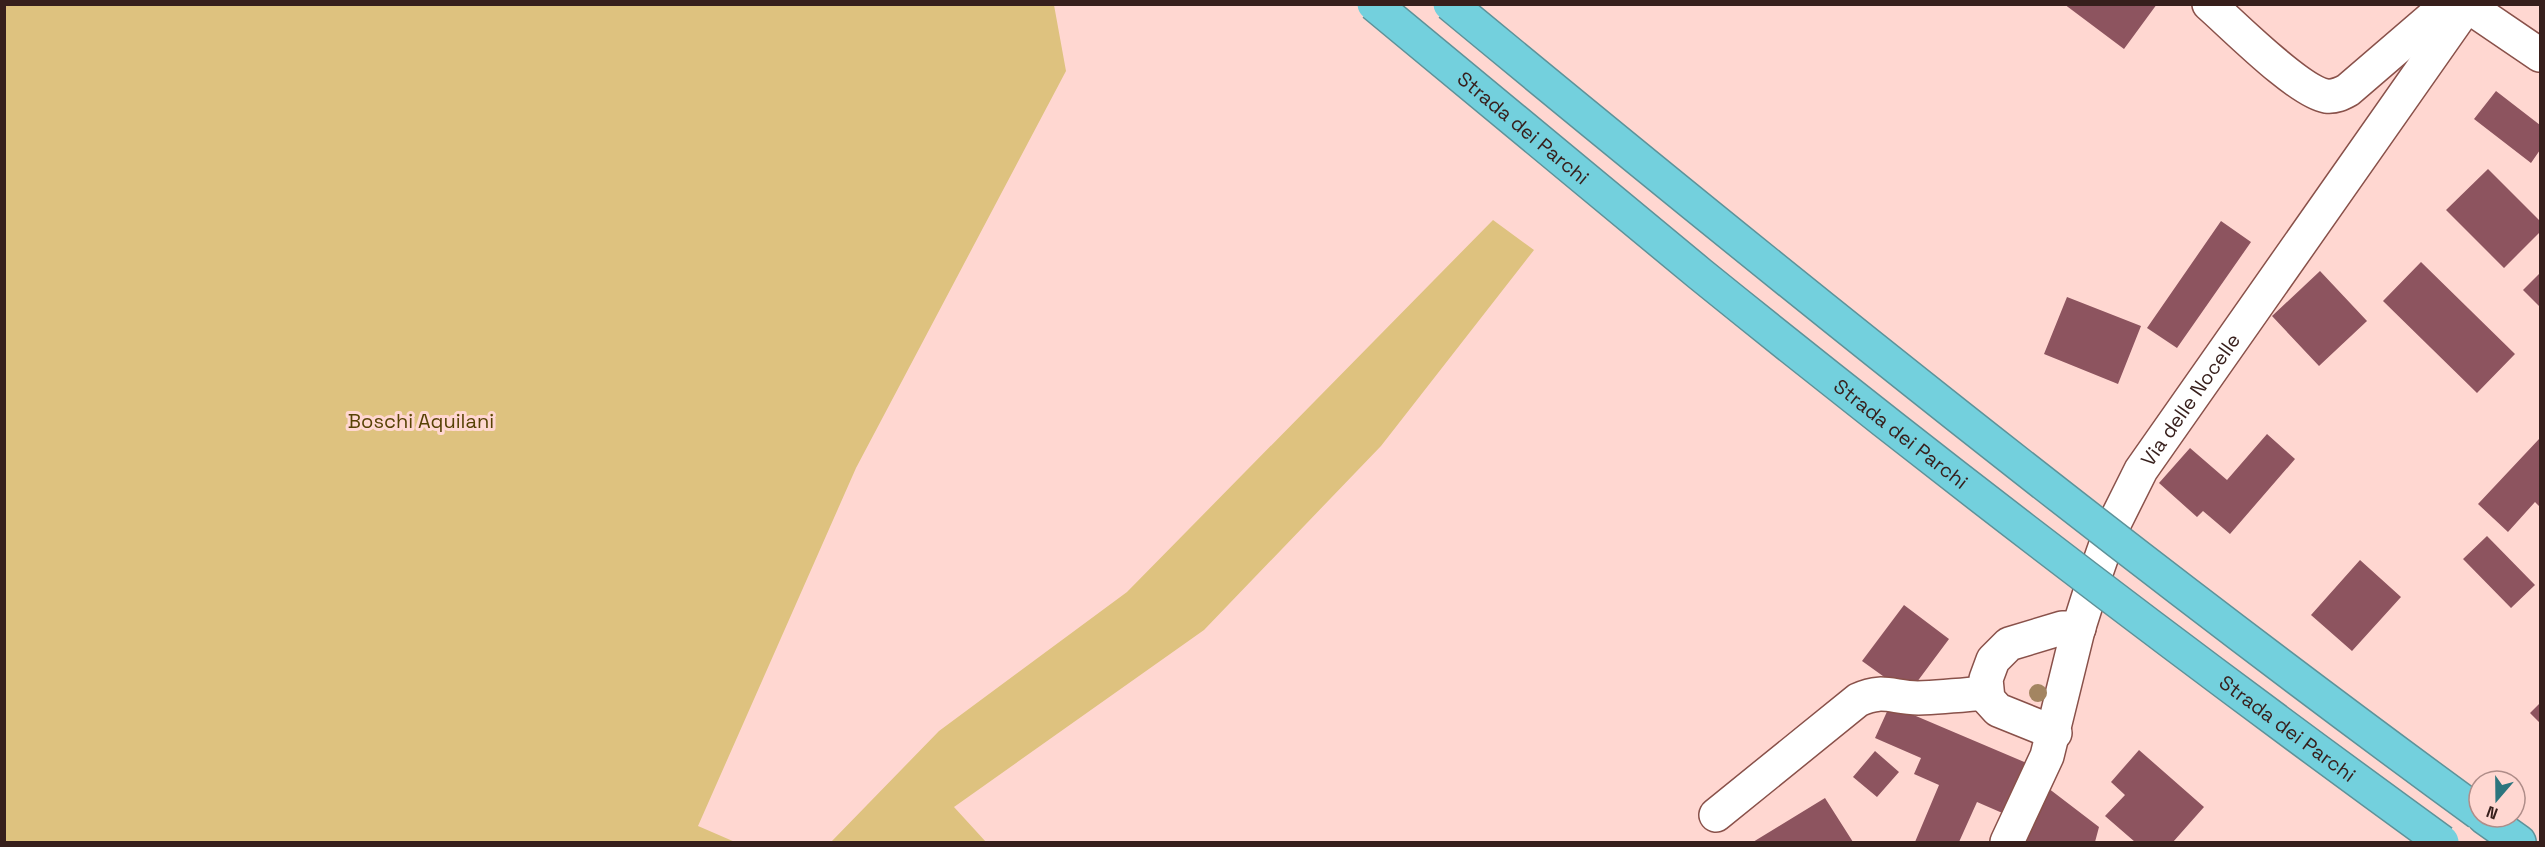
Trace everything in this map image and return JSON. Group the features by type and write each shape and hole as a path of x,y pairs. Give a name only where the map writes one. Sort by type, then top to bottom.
{"highway":[{"name":"Strada dei Parchi","path":"1374,4 1703,275 1996,507 2296,736 2442,843"},
{"path":"1450,4 1734,239 2045,485 2323,699 2467,804"},
{"path":"2500,829 2519,843"}],"street":[{"path":"2209,4 2296,80 2315,92 2333,96 2348,90 2462,5 2541,56"},
{"name":"Via delle Nocelle","path":"2007,843 2037,783 2055,733 2079,628 2111,530 2146,462 2462,5"},
{"path":"2055,733 1998,710 1986,693 1990,666 2000,651 2009,644 2061,628 2079,628"},
{"path":"1716,815 1858,700 1868,695 1886,692 1917,698 1986,693"}],"green space":[{"name":"Boschi Aquilani","path":"5,4 1054,5 1066,71 856,468 698,826 735,842 5,842"},
{"path":"1493,220 1534,250 1381,446 1204,630 954,807 986,842 831,842 939,731 1127,592"}],"building":[{"path":"2064,4 2157,4 2124,49"},
{"path":"2496,91 2540,125 2540,150 2531,163 2474,119"},
{"path":"2488,169 2540,221 2540,232 2504,268 2446,210"},
{"path":"2221,221 2251,242 2177,348 2147,328"},
{"path":"2421,262 2515,354 2477,393 2383,301"},
{"path":"2320,271 2367,321 2319,366 2272,316"},
{"path":"2540,273 2540,307 2523,290"},
{"path":"2067,297 2141,326 2118,384 2044,354"},
{"path":"2267,434 2295,459 2230,534 2203,511 2197,517 2159,483 2190,448 2227,480"},
{"path":"2540,438 2540,507 2535,502 2508,532 2478,504"},
{"path":"2487,536 2535,585 2511,608 2463,559"},
{"path":"2360,560 2401,597 2352,651 2311,615"},
{"path":"1904,605 1949,639 1908,694 1862,661"},
{"path":"2540,703 2540,723 2530,713"},
{"path":"1890,705 2029,764 2007,815 1977,802 1959,842 1915,842 1939,785 1914,774 1921,758 1875,738"},
{"path":"2139,750 2204,807 2173,842 2135,842 2105,816 2125,795 2111,782"},
{"path":"1875,751 1899,772 1877,797 1853,777"},
{"path":"2048,788 2099,827 2095,842 2018,842"},
{"path":"1825,798 1853,842 1753,842"}]}
